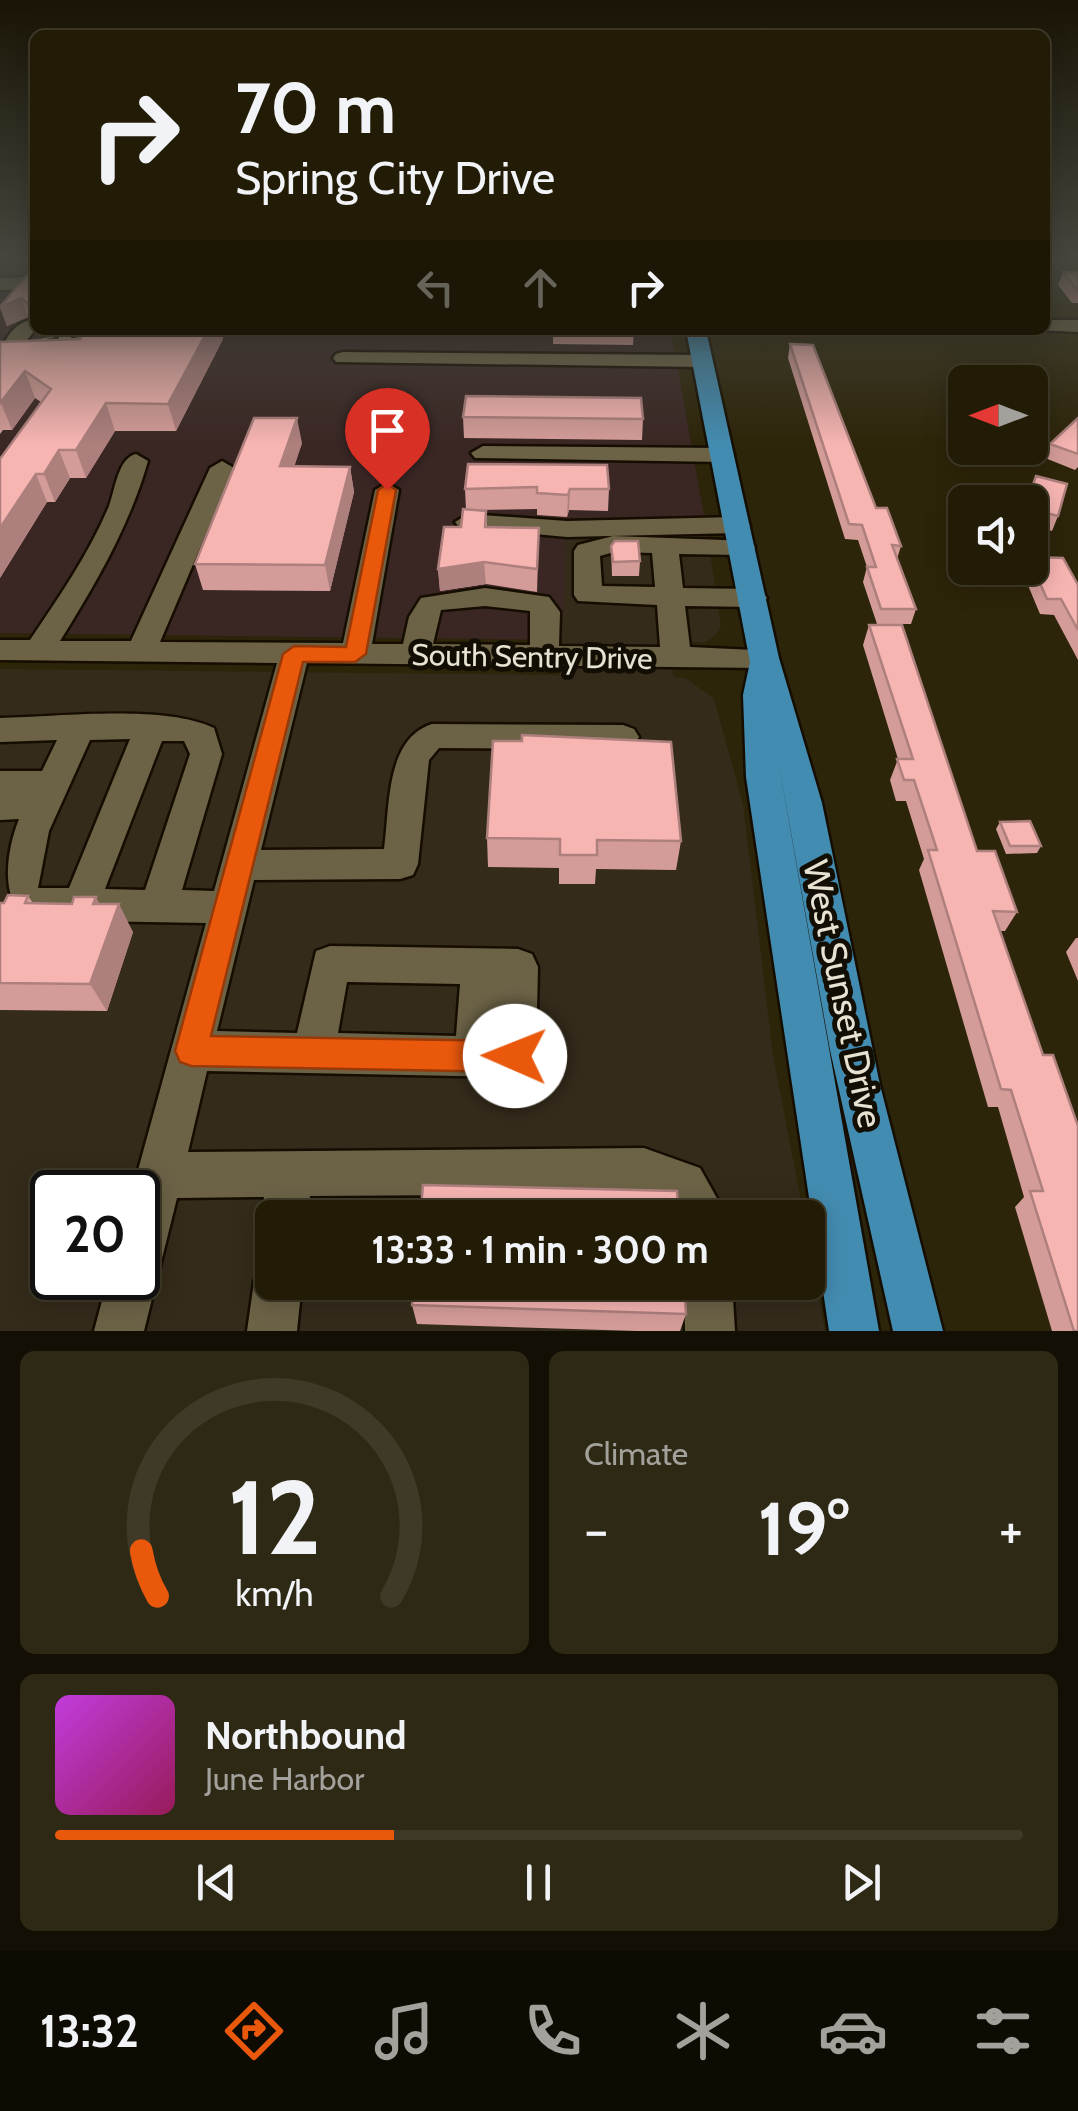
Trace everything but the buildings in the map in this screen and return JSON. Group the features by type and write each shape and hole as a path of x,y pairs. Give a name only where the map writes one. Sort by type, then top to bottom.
{"main road":[{"name":"West Sunset Drive","path":"697,335 764,658 801,784 851,1051 918,1331"},
{"name":"West Sunset Drive","path":"764,658 758,695 762,777 854,1331"}],"street":[{"path":"1050,326 1078,326"},
{"path":"1,359 26,327"},
{"path":"1,359 32,352"},
{"path":"344,358 701,361"},
{"path":"483,453 722,455"},
{"path":"38,651 98,559 125,505 136,461"},
{"path":"141,652 222,468"},
{"path":"355,654 387,490"},
{"path":"468,522 567,529 660,524 740,536"},
{"path":"666,554 613,544 588,550 612,561 666,554 740,536"},
{"path":"666,554 676,658"},
{"path":"612,561 588,595 753,598"},
{"path":"416,655 424,617 431,604 448,598 480,598 540,602 546,612 544,657"},
{"name":"South Sentry Drive","path":"1,652 764,658"},
{"path":"160,1171 294,654"},
{"path":"79,728 18,874 19,895 30,904 228,907"},
{"path":"81,904 151,729"},
{"path":"0,730 188,729 204,736 206,754 159,904"},
{"path":"240,864 400,864 413,760 419,746 432,736 623,737"},
{"path":"0,784 50,794"},
{"path":"0,806 50,794"},
{"path":"191,1051 515,1056 518,968 330,964 314,1052"},
{"path":"160,1175 288,1195 644,1172 684,1184 693,1200"},
{"path":"118,1331 126,1300"},
{"path":"272,1331 276,1300"},
{"path":"709,1300 710,1331"}],"shaded area":[{"path":"0,320 30,320 30,335 672,335 707,533 566,534 562,640 0,633"},
{"path":"707,533 721,626 705,642 671,642 673,676 687,679 714,699 743,804 773,1055 801,1200 255,1200 255,1300 820,1300 825,1331 0,1331 0,669 560,675 566,534"}],"railway":[{"path":"0,349 79,335"}],"route":[{"path":"387,490 355,654 294,654 191,1051 515,1056"}]}
